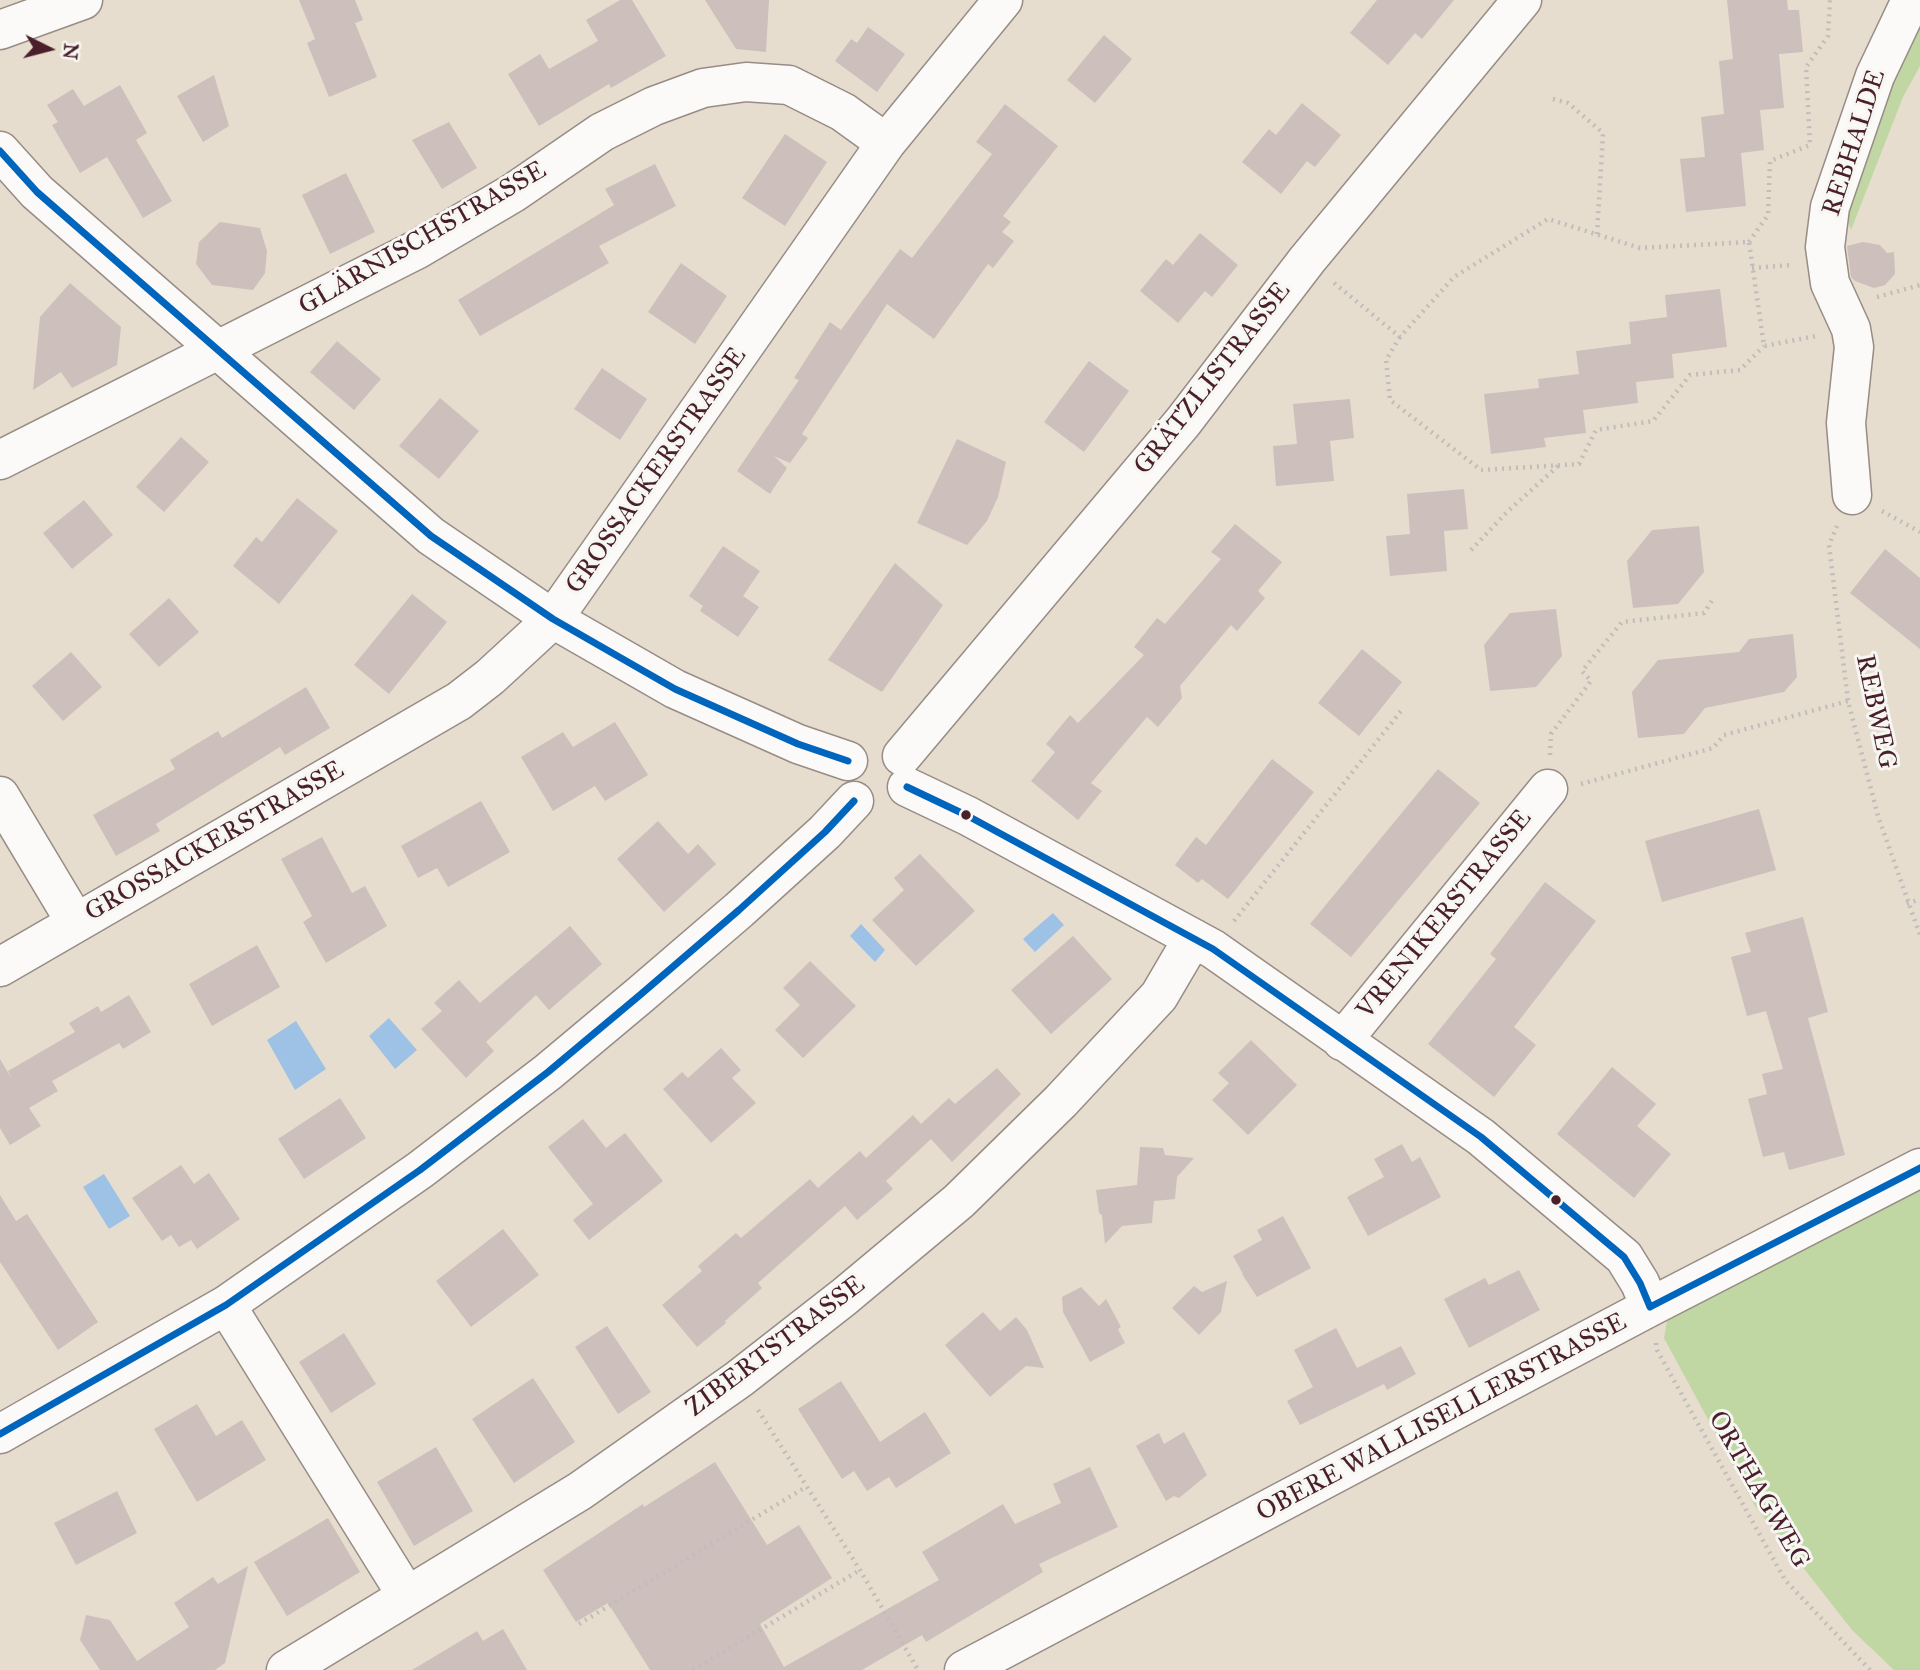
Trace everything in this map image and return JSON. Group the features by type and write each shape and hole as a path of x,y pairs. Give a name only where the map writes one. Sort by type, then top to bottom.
{"street":[{"name":"GROSSACKERSTRASSE","path":"0,967 459,701 491,677 553,619 886,143 1003,0"},
{"name":"GRÄTZLISTRASSE","path":"905,771 1307,260 1522,0"},
{"name":"REBHALDE","path":"1852,495 1846,423 1854,347 1846,318 1830,283 1825,247 1830,207 1875,76 1911,0"},
{"path":"0,30 73,2"},
{"name":"GLÄRNISCHSTRASSE","path":"0,460 221,350 437,237 513,193 602,132 654,106 703,88 747,82 789,85 842,112 886,143"},
{"path":"0,151 37,192 431,536 553,619 676,689 798,744 848,761"},
{"path":"867,745 892,747 905,771 902,797 885,809 873,810 854,801 844,782 848,761 855,751 867,745"},
{"name":"VRENIKERSTRASSE","path":"905,771 968,816 1203,944 1481,1137 1624,1257 1640,1283 1650,1307"},
{"name":"VRENIKERSTRASSE","path":"1342,1041 1548,789"},
{"path":"0,796 76,923"},
{"path":"0,1434 226,1305 420,1170 548,1072 739,911 854,801"},
{"name":"ZIBERTSTRASSE","path":"286,1670 580,1491 739,1379 844,1297 959,1201 1061,1101 1159,996 1203,944"},
{"name":"OBERE WALLISELLERSTRASSE","path":"964,1670 1650,1307 1920,1168"},
{"path":"226,1305 407,1596"}],"path":[{"path":"1764,346 1749,242 1768,215 1770,161 1810,145 1806,67 1828,36 1830,0"},
{"path":"1553,99 1568,103 1603,133 1597,235"},
{"path":"1749,242 1640,248 1548,219 1454,277 1401,337 1386,360 1390,400 1481,470 1579,464 1596,430 1653,421 1690,375 1740,370 1764,346 1846,318 1920,285"},
{"path":"1326,276 1401,337"},
{"path":"1471,550 1558,465"},
{"path":"1852,495 1920,532"},
{"name":"REBWEG","path":"1852,495 1829,545 1848,701 1878,816 1920,935"},
{"path":"1713,599 1704,613 1622,622 1582,671 1591,681 1551,734 1548,789 1595,782 1713,748 1724,735 1848,701"},
{"path":"1203,944 1401,711"},
{"path":"1907,904 1920,899"},
{"name":"ORTHAGWEG","path":"1650,1307 1657,1350 1785,1580 1870,1670"},
{"path":"739,1379 860,1570 918,1670"},
{"path":"579,1623 807,1486"},
{"path":"693,1670 860,1570"}],"green space":[{"path":"1920,7 1920,66 1903,97 1851,230 1845,210"},
{"path":"1920,1184 1920,1670 1894,1670 1852,1630 1755,1506 1664,1338 1668,1316"}],"water":[{"path":"1053,913 1064,925 1035,952 1023,939"},
{"path":"861,924 885,950 875,962 850,936"},
{"path":"389,1018 417,1050 395,1069 369,1036"},
{"path":"296,1021 326,1069 295,1090 267,1040"},
{"path":"104,1174 130,1216 109,1229 83,1187"}],"building":[{"path":"299,0 355,0 363,20 355,23 377,77 329,97 307,43 315,39"},
{"path":"620,0 632,0 666,56 611,88 609,84 539,126 508,74 540,54 549,69 598,41 586,20"},
{"path":"705,0 769,0 766,52 736,49"},
{"path":"1377,0 1454,0 1422,39 1415,33 1388,65 1350,33"},
{"path":"1727,0 1787,0 1788,10 1799,10 1803,52 1779,54 1784,108 1760,110 1764,150 1741,153 1746,206 1686,212 1680,159 1705,157 1701,117 1724,114 1719,61 1733,59"},
{"path":"868,27 905,54 877,92 835,61 851,39 857,43"},
{"path":"1104,35 1132,59 1095,103 1067,80"},
{"path":"214,75 229,126 203,142 177,96"},
{"path":"120,85 147,133 136,140 172,201 143,218 107,157 80,173 52,125 58,122 47,105 73,89 84,106"},
{"path":"1302,103 1341,135 1315,167 1307,161 1281,194 1242,162 1269,129 1276,135"},
{"path":"1005,104 1058,146 1003,216 1011,222 1002,232 1014,241 993,268 988,264 934,339 887,304 802,434 808,438 790,463 774,456 787,468 770,494 737,471 799,380 794,378 830,322 841,330 900,249 912,258 992,154 976,142"},
{"path":"449,122 477,168 442,189 412,140"},
{"path":"785,134 827,162 785,226 742,198"},
{"path":"655,164 676,206 599,246 609,263 480,336 458,300 614,205 605,189"},
{"path":"346,173 375,232 330,254 302,195"},
{"path":"220,222 260,228 267,251 265,273 253,290 212,285 196,264 199,242"},
{"path":"1200,233 1238,265 1212,297 1205,291 1178,323 1140,291 1166,259 1173,265"},
{"path":"1863,242 1880,245 1887,253 1894,252 1895,274 1885,285 1874,288 1851,277 1847,246"},
{"path":"681,263 727,296 695,344 648,312"},
{"path":"70,283 121,327 117,365 72,388 61,372 33,390 40,317"},
{"path":"1720,289 1727,347 1672,354 1674,378 1636,382 1638,403 1583,410 1586,433 1544,438 1546,447 1491,454 1484,394 1539,388 1538,379 1579,374 1576,351 1631,344 1629,322 1667,317 1665,295"},
{"path":"337,341 381,379 354,410 310,372"},
{"path":"1089,361 1129,391 1084,452 1044,422"},
{"path":"602,368 647,399 620,440 574,409"},
{"path":"440,398 479,431 439,479 399,446"},
{"path":"1350,399 1354,438 1330,441 1334,481 1276,486 1273,446 1297,444 1293,404"},
{"path":"181,437 209,462 164,512 136,487"},
{"path":"957,439 1006,462 998,497 987,521 967,545 917,523"},
{"path":"1464,489 1468,529 1444,531 1447,571 1390,576 1386,536 1410,534 1407,494"},
{"path":"297,498 338,531 279,604 233,566 256,537 262,542"},
{"path":"84,500 113,535 72,569 43,533"},
{"path":"1235,524 1282,562 1258,591 1265,598 1237,631 1231,625 1180,686 1182,698 1158,727 1147,717 1091,783 1102,791 1078,820 1031,781 1055,752 1046,744 1070,715 1078,723 1144,655 1134,647 1157,618 1165,624 1221,559 1211,552"},
{"path":"1699,526 1704,572 1678,604 1633,608 1627,561 1652,530"},
{"path":"723,546 760,571 743,596 759,607 738,637 700,611 703,606 689,596"},
{"path":"1885,549 1920,578 1920,649 1850,593"},
{"path":"895,563 943,605 882,692 828,660"},
{"path":"412,594 447,622 389,694 354,665"},
{"path":"169,598 199,632 159,667 129,634"},
{"path":"1556,609 1562,656 1536,687 1490,691 1484,645 1510,613"},
{"path":"1793,634 1797,677 1784,692 1705,708 1684,734 1638,738 1632,692 1658,660 1739,652 1749,639"},
{"path":"1362,649 1402,682 1359,736 1318,703"},
{"path":"71,652 102,687 63,721 32,686"},
{"path":"306,687 330,728 285,755 280,747 156,824 160,831 116,856 93,815 175,769 170,760 218,731 222,738"},
{"path":"615,722 648,775 605,801 595,786 553,811 521,757 563,732 573,747"},
{"path":"1272,759 1314,792 1228,899 1202,879 1198,883 1175,865 1196,837 1206,845"},
{"path":"1438,769 1480,803 1351,957 1310,924"},
{"path":"481,801 510,852 448,887 437,868 418,878 401,846"},
{"path":"1759,809 1776,870 1662,902 1645,841"},
{"path":"658,821 688,854 698,844 716,864 664,912 617,859"},
{"path":"322,837 352,893 365,886 387,926 326,963 303,922 312,916 281,859"},
{"path":"920,854 975,911 916,966 872,920 904,890 894,878"},
{"path":"1545,882 1596,921 1514,1027 1536,1045 1494,1097 1428,1044 1496,959 1490,954"},
{"path":"1803,917 1828,1012 1808,1018 1845,1155 1789,1170 1784,1152 1763,1157 1748,1099 1767,1094 1762,1074 1783,1069 1766,1011 1747,1016 1731,957 1751,952 1745,933"},
{"path":"570,926 602,964 549,1010 536,995 486,1042 494,1051 466,1078 421,1029 442,1011 434,1003 459,980 480,1003"},
{"path":"1073,936 1112,979 1051,1034 1011,990"},
{"path":"257,945 280,987 212,1026 189,984"},
{"path":"810,961 856,1006 803,1058 775,1030 800,1005 783,988"},
{"path":"129,995 151,1032 123,1049 119,1043 52,1081 58,1091 29,1108 41,1126 10,1145 0,1128 0,1059 12,1079 8,1071 75,1032 69,1023 98,1006 101,1012"},
{"path":"1251,1040 1297,1085 1248,1135 1212,1100 1229,1083 1218,1073"},
{"path":"721,1048 741,1070 732,1078 756,1103 711,1143 663,1089 682,1072 688,1078"},
{"path":"1612,1067 1656,1104 1637,1126 1671,1154 1634,1198 1557,1134"},
{"path":"997,1068 1021,1094 952,1162 931,1139 886,1181 893,1189 857,1220 845,1206 758,1283 762,1288 697,1347 662,1305 702,1271 698,1266 736,1233 741,1238 810,1179 818,1188 860,1151 866,1158 913,1115 921,1124 949,1098 955,1104"},
{"path":"340,1098 366,1138 304,1179 278,1139"},
{"path":"583,1119 606,1148 625,1133 663,1181 589,1240 573,1220 593,1204 548,1147"},
{"path":"1402,1144 1412,1162 1420,1157 1441,1197 1368,1236 1347,1197 1384,1177 1374,1159"},
{"path":"1140,1147 1163,1148 1165,1155 1194,1158 1177,1177 1175,1199 1154,1201 1152,1223 1122,1226 1105,1244 1096,1190 1137,1185"},
{"path":"181,1165 194,1184 209,1173 240,1219 197,1249 191,1240 179,1247 171,1235 162,1241 132,1198"},
{"path":"0,1195 16,1221 27,1214 98,1322 58,1350 0,1262"},
{"path":"1283,1216 1311,1268 1257,1297 1233,1256 1262,1240 1257,1230"},
{"path":"503,1229 539,1275 471,1327 436,1281"},
{"path":"1519,1270 1540,1310 1469,1348 1444,1299 1485,1278 1489,1285"},
{"path":"1227,1281 1221,1312 1199,1335 1172,1308 1194,1286 1202,1292"},
{"path":"1081,1287 1099,1306 1106,1299 1121,1327 1118,1329 1125,1343 1090,1362 1063,1312 1062,1297"},
{"path":"983,1312 1000,1331 1016,1317 1027,1330 1044,1368 1026,1366 990,1397 945,1345"},
{"path":"607,1326 651,1392 618,1414 575,1347"},
{"path":"1336,1328 1357,1368 1401,1346 1416,1374 1387,1390 1384,1384 1300,1425 1287,1401 1313,1387 1294,1350"},
{"path":"344,1333 376,1384 331,1413 299,1362"},
{"path":"533,1378 575,1442 514,1483 472,1419"},
{"path":"841,1381 880,1442 925,1412 951,1453 896,1488 889,1477 867,1491 854,1471 842,1479 798,1409"},
{"path":"197,1404 216,1436 242,1420 266,1460 197,1502 154,1429"},
{"path":"1184,1432 1207,1475 1179,1498 1174,1496 1166,1501 1136,1446 1159,1433 1164,1444"},
{"path":"436,1447 473,1511 414,1546 377,1482"},
{"path":"715,1462 767,1545 799,1525 832,1578 760,1624 784,1667 939,1580 922,1552 1003,1504 1015,1524 1061,1503 1053,1484 1090,1467 1118,1527 1039,1564 1043,1572 926,1642 922,1635 862,1670 650,1670 608,1603 576,1622 543,1570 643,1504 644,1507"},
{"path":"117,1491 137,1533 76,1565 54,1523"},
{"path":"328,1518 360,1572 287,1616 254,1562"},
{"path":"248,1566 225,1663 215,1670 100,1670 80,1640 86,1615 110,1620 137,1661 189,1627 174,1603 213,1577 218,1584"},
{"path":"503,1629 527,1670 412,1670 477,1631 483,1641"}],"transit line":[{"path":"0,151 37,192 431,536 553,619 675,689 798,744 848,761"},
{"path":"907,787 968,816 1213,949 1481,1137 1624,1257 1640,1283 1650,1307"},
{"path":"0,1434 226,1305 420,1170 548,1072 640,995 739,910 825,832 854,801"},
{"path":"1650,1307 1920,1168"}]}
